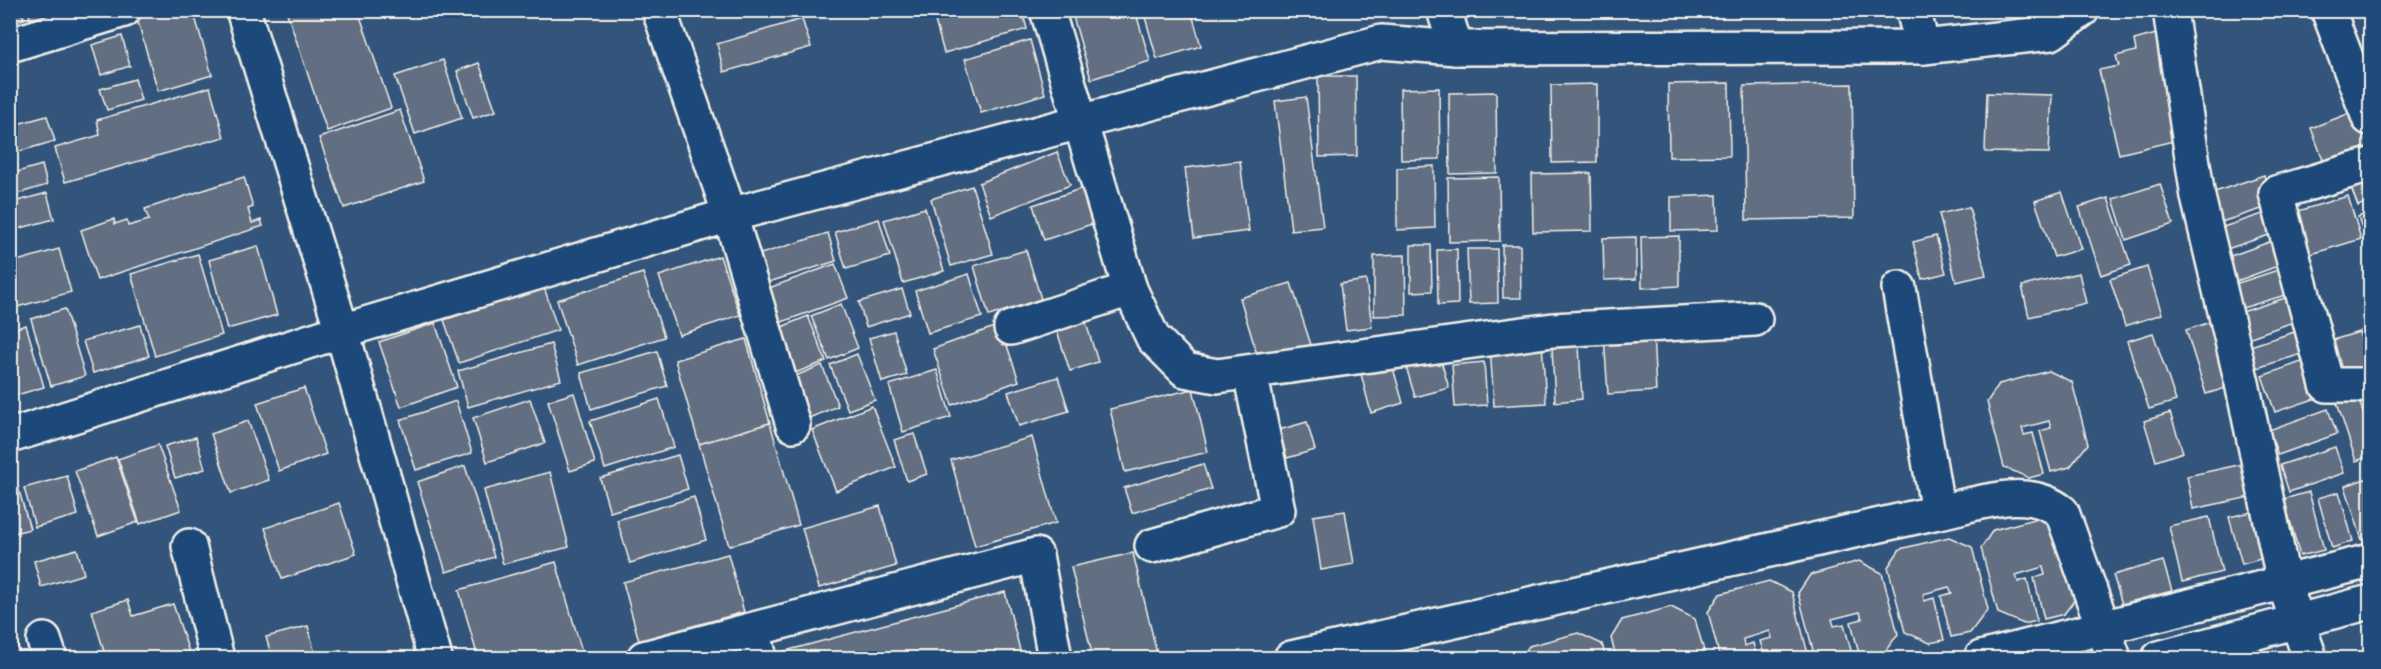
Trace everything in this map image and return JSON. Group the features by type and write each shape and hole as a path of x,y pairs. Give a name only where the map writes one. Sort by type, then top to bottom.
{"street":[{"path":"10,45 124,10"},
{"path":"243,10 342,331 435,658"},
{"path":"659,10 730,215 793,425"},
{"path":"1047,10 1130,289 1153,338 1185,370 1217,376 1552,330 1755,319"},
{"path":"1444,10 1455,48"},
{"path":"1913,10 1923,47"},
{"path":"10,436 342,331 730,215 1381,42 1455,48 1923,47 2051,33 2082,10"},
{"path":"2170,10 2198,196 2242,383 2284,583 2310,658"},
{"path":"2328,10 2369,118"},
{"path":"2370,165 2276,193 2327,385 2370,385"},
{"path":"1899,288 1938,512"},
{"path":"1011,328 1130,289"},
{"path":"1152,546 1278,510 1250,372"},
{"path":"1290,658 1938,512 2014,497 2031,497 2050,502 2062,512 2114,658"},
{"path":"189,546 217,658"},
{"path":"644,658 756,644 1036,555 1055,658"},
{"path":"1981,658 2370,561"},
{"path":"2159,658 2370,602"}],"building":[{"path":"10,10 22,10 24,19 10,23"},
{"path":"28,10 71,10 32,26"},
{"path":"152,10 193,10 212,75 158,91 136,15"},
{"path":"286,10 358,10 391,108 327,131"},
{"path":"932,10 1022,10 1027,29 944,53"},
{"path":"1080,10 1135,10 1150,61 1091,79 1072,13"},
{"path":"1143,10 1191,10 1201,46 1157,59"},
{"path":"802,19 811,47 724,72 717,44"},
{"path":"2160,33 2186,138 2119,154 2099,70 2119,66 2116,56 2136,51 2134,40"},
{"path":"122,36 130,66 101,75 92,45"},
{"path":"1030,40 1045,94 981,113 965,59"},
{"path":"443,60 462,118 415,134 395,76"},
{"path":"479,63 496,111 473,118 457,71"},
{"path":"1318,76 1356,76 1357,156 1319,157"},
{"path":"135,79 141,100 107,110 100,89"},
{"path":"1729,83 1730,156 1669,157 1668,84"},
{"path":"1597,84 1597,162 1552,163 1551,85"},
{"path":"1852,84 1854,218 1746,220 1744,86"},
{"path":"210,87 224,137 65,182 55,148 100,135 97,120"},
{"path":"1439,88 1440,159 1401,160 1400,89"},
{"path":"1496,92 1497,173 1450,174 1449,93"},
{"path":"1987,93 2052,95 2049,153 1985,152"},
{"path":"1306,97 1323,227 1291,230 1275,101"},
{"path":"400,110 424,181 344,208 319,138"},
{"path":"2358,110 2370,142 2370,157 2328,173 2311,128"},
{"path":"47,116 55,141 17,152 10,126"},
{"path":"1057,152 1070,185 991,216 979,183"},
{"path":"1240,161 1249,231 1194,238 1185,168"},
{"path":"42,165 47,185 10,196 10,174"},
{"path":"1434,166 1435,228 1397,230 1397,168"},
{"path":"1591,173 1592,231 1533,232 1532,174"},
{"path":"2264,175 2274,205 2215,224 2206,195"},
{"path":"244,177 253,207 248,209 252,223 261,220 263,226 97,280 81,230 114,219 115,224 127,220 128,226 149,220 145,209"},
{"path":"1499,177 1500,241 1449,242 1448,178"},
{"path":"2370,177 2370,201 2358,206 2350,185"},
{"path":"2160,184 2173,224 2126,240 2113,199"},
{"path":"972,186 993,254 951,266 931,199"},
{"path":"1086,187 1098,222 1044,240 1033,205"},
{"path":"2062,192 2081,249 2054,257 2035,201"},
{"path":"47,193 54,219 10,231 10,203"},
{"path":"1717,195 1718,230 1671,231 1671,197"},
{"path":"2348,196 2361,239 2308,255 2295,212"},
{"path":"2108,198 2131,265 2101,275 2079,207"},
{"path":"1969,207 1986,275 1956,282 1939,214"},
{"path":"925,208 944,271 903,283 884,220"},
{"path":"2269,212 2275,233 2224,250 2217,229"},
{"path":"2370,212 2370,234 2365,236 2358,217"},
{"path":"879,219 890,256 846,269 835,232"},
{"path":"828,233 836,261 756,286 748,258"},
{"path":"1679,236 1679,286 1642,288 1641,237"},
{"path":"1936,236 1946,273 1922,279 1913,242"},
{"path":"1636,237 1636,279 1604,280 1603,238"},
{"path":"2275,240 2283,264 2234,282 2225,258"},
{"path":"1411,245 1431,245 1432,291 1411,292"},
{"path":"1502,245 1520,245 1521,298 1503,298"},
{"path":"258,246 277,315 227,329 209,260"},
{"path":"59,249 71,292 10,309 10,263"},
{"path":"1457,249 1458,304 1438,305 1437,250"},
{"path":"1467,249 1497,249 1498,303 1469,304"},
{"path":"1026,250 1041,299 989,316 974,266"},
{"path":"198,254 222,335 155,356 131,274"},
{"path":"1405,255 1406,315 1374,316 1374,256"},
{"path":"720,256 740,315 679,335 659,276"},
{"path":"835,264 848,298 768,327 755,293"},
{"path":"2147,267 2162,314 2125,326 2110,279"},
{"path":"2284,268 2292,293 2239,309 2232,285"},
{"path":"643,273 664,337 578,365 557,300"},
{"path":"2079,273 2086,303 2029,317 2022,286"},
{"path":"969,274 982,317 928,333 915,291"},
{"path":"1366,280 1372,327 1346,330 1340,284"},
{"path":"1291,283 1311,345 1259,361 1240,298"},
{"path":"544,287 558,330 459,363 444,320"},
{"path":"902,289 910,313 866,327 859,302"},
{"path":"2291,296 2299,320 2248,338 2239,313"},
{"path":"841,304 858,348 829,360 811,316"},
{"path":"65,309 85,376 51,386 31,319"},
{"path":"1083,313 1098,362 1070,371 1054,322"},
{"path":"808,316 826,361 790,375 772,331"},
{"path":"2214,321 2235,385 2206,394 2186,330"},
{"path":"435,323 457,387 401,407 379,342"},
{"path":"26,325 44,387 10,397 10,330"},
{"path":"140,325 149,356 93,373 83,341"},
{"path":"1000,325 1019,381 952,405 933,349"},
{"path":"2370,328 2370,358 2361,331"},
{"path":"2301,330 2308,352 2257,368 2250,346"},
{"path":"894,331 907,375 882,382 869,338"},
{"path":"2359,332 2370,365 2342,375 2330,341"},
{"path":"2153,333 2176,401 2149,409 2127,341"},
{"path":"1653,334 1656,391 1608,394 1604,337"},
{"path":"746,339 770,423 699,444 675,360"},
{"path":"1542,343 1546,403 1494,406 1490,347"},
{"path":"551,344 561,380 468,407 458,371"},
{"path":"1579,346 1582,399 1555,402 1552,348"},
{"path":"657,351 667,386 591,409 581,373"},
{"path":"857,354 875,400 848,410 830,365"},
{"path":"1439,354 1449,388 1415,397 1405,363"},
{"path":"2307,360 2320,397 2275,412 2262,376"},
{"path":"1391,361 1403,403 1371,413 1360,370"},
{"path":"1484,362 1487,405 1455,407 1452,365"},
{"path":"822,365 838,406 809,418 793,377"},
{"path":"937,370 951,417 903,432 889,385"},
{"path":"2049,371 2072,382 2088,444 2070,467 2051,472 2040,431 2051,428 2049,421 2022,428 2024,435 2033,433 2044,474 2029,478 2004,467 1987,402 1999,384"},
{"path":"1058,377 1069,411 1019,426 1008,392"},
{"path":"304,388 326,454 279,471 257,403"},
{"path":"1193,389 1208,452 1125,472 1110,409"},
{"path":"2356,390 2370,435 2370,456 2356,461 2335,397"},
{"path":"574,393 595,463 570,471 548,401"},
{"path":"530,399 545,443 487,462 473,418"},
{"path":"659,399 674,447 605,469 590,421"},
{"path":"456,401 472,453 416,470 400,420"},
{"path":"872,406 896,467 836,491 812,430"},
{"path":"2328,409 2337,434 2278,455 2269,430"},
{"path":"2170,413 2183,452 2156,461 2144,421"},
{"path":"248,421 269,480 231,493 211,434"},
{"path":"1307,422 1315,450 1287,458 1279,430"},
{"path":"770,423 799,525 729,546 699,444"},
{"path":"914,434 927,474 907,481 894,440"},
{"path":"196,437 205,469 175,478 165,446"},
{"path":"1032,437 1056,523 975,546 951,460"},
{"path":"158,445 181,510 140,524 118,459"},
{"path":"2335,447 2344,473 2289,492 2280,465"},
{"path":"678,455 688,489 610,512 600,478"},
{"path":"116,457 138,522 98,536 75,471"},
{"path":"2248,463 2255,496 2193,509 2187,476"},
{"path":"1203,464 1211,489 1132,513 1124,488"},
{"path":"465,466 494,557 446,572 417,482"},
{"path":"550,472 569,547 503,564 484,490"},
{"path":"67,476 78,515 35,527 24,488"},
{"path":"2368,478 2370,537 2362,540 2345,486"},
{"path":"18,487 30,529 10,534 10,489"},
{"path":"2309,492 2324,550 2300,556 2284,499"},
{"path":"2339,492 2353,541 2332,548 2318,498"},
{"path":"694,497 706,540 630,563 617,520"},
{"path":"339,503 356,554 282,579 265,528"},
{"path":"880,506 896,566 819,588 802,528"},
{"path":"2260,510 2272,556 2242,564 2229,517"},
{"path":"1345,511 1354,564 1321,570 1313,516"},
{"path":"2042,517 2066,528 2082,590 2064,614 2044,619 2034,578 2045,575 2043,567 2016,575 2018,582 2027,579 2037,621 2024,624 1998,613 1981,548 1993,530"},
{"path":"2209,517 2222,572 2182,582 2169,526"},
{"path":"1949,537 1972,547 1988,609 1970,633 1951,637 1941,596 1952,593 1949,587 1923,594 1924,601 1934,598 1944,640 1930,643 1905,632 1888,567 1900,549"},
{"path":"77,549 84,574 41,587 34,561"},
{"path":"1133,553 1158,658 1093,658 1071,567"},
{"path":"728,554 744,612 639,641 623,582"},
{"path":"1859,561 1882,573 1898,634 1880,658 1860,658 1851,622 1862,619 1860,612 1832,619 1834,626 1844,624 1853,658 1815,658 1798,593 1810,575"},
{"path":"2163,561 2172,591 2122,604 2113,575"},
{"path":"556,562 582,652 559,658 478,658 459,590"},
{"path":"1769,581 1792,592 1808,654 1805,658 1765,658 1760,641 1772,638 1770,631 1743,639 1744,646 1753,643 1757,658 1720,658 1708,612 1720,594"},
{"path":"1005,592 1022,658 775,658 774,654"},
{"path":"128,600 133,616 173,604 189,652 168,658 106,658 92,611"},
{"path":"1671,607 1695,619 1706,658 1616,658 1611,638 1622,620"},
{"path":"10,612 21,658 10,658"},
{"path":"308,626 316,658 272,658 266,637"},
{"path":"1578,633 1602,644 1606,658 1521,658 1529,646"},
{"path":"731,650 734,658 701,658"}]}
